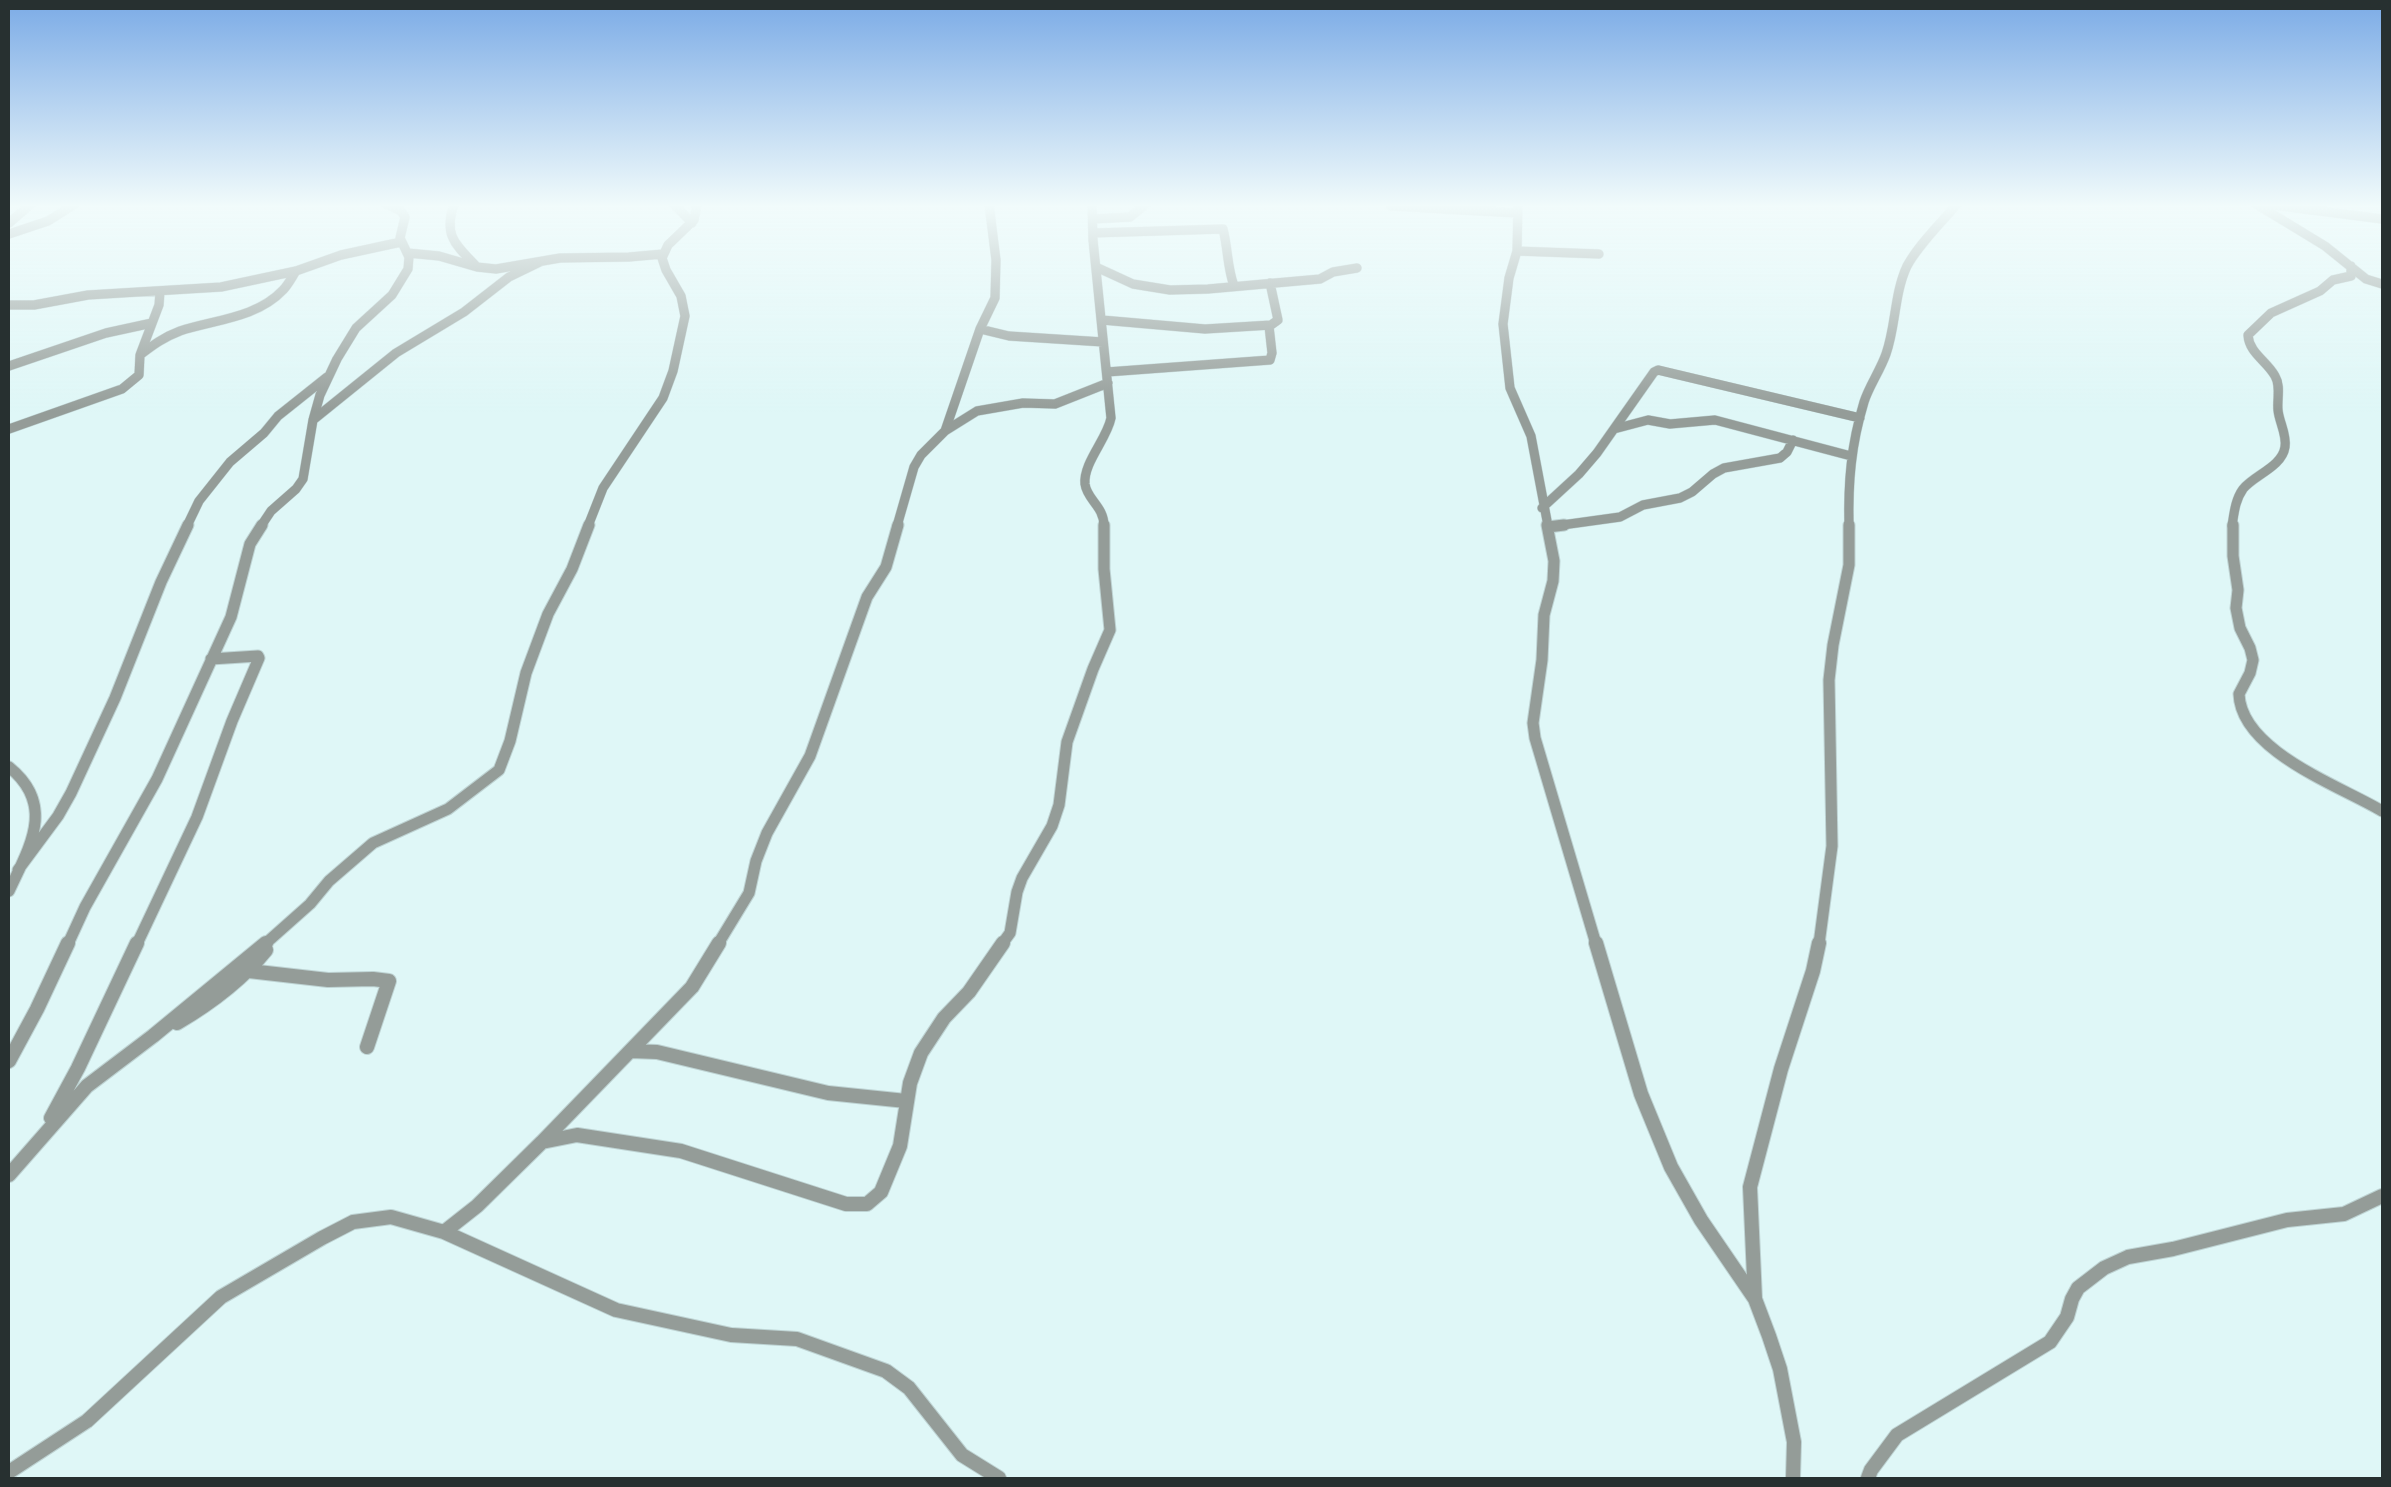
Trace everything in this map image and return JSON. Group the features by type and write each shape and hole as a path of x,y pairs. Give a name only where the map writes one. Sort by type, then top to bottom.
{"street":[{"path":"9,305 40,304 88,295 213,289 285,273"},
{"path":"140,355 166,337 264,305 279,296 294,273"},
{"path":"9,1061 37,1009 85,907 156,779 231,617 250,544 271,511 296,489 303,479 313,420 320,395 330,375 356,328 395,292 406,273"},
{"path":"313,420 396,353 464,312 509,277 516,273"},
{"path":"9,1176 87,1086 153,1036 278,933 310,904 329,881 373,843 448,809 499,770 510,741 526,674 548,614 572,570 603,488 663,398 673,371 684,316 684,307 681,296 668,273"},
{"path":"945,431 980,329 993,304 996,285 995,273"},
{"path":"542,1142 577,1135 600,1137 681,1151 846,1204 868,1204 881,1192 891,1172 900,1146 906,1101 914,1068 929,1039 944,1018 969,992 1010,933 1017,892 1022,878 1052,826 1060,798 1066,742 1093,669 1110,630 1104,569 1104,519 1102,510 1087,491 1085,483 1086,472 1108,429 1111,418 1097,273"},
{"path":"1107,273 1119,280 1146,288 1209,290 1324,278 1331,273"},
{"path":"1230,273 1234,286"},
{"path":"1510,273 1503,324 1510,388 1531,436 1542,508 1548,527 1554,561 1553,581 1544,615 1542,660 1533,723 1535,738 1641,1094 1676,1175 1701,1220 1754,1299 1780,1369 1794,1442 1793,1478"},
{"path":"1754,1299 1750,1187 1781,1069 1813,971 1823,926 1832,846 1829,680 1833,645 1849,565 1848,480 1851,456 1864,401 1886,354 1893,326 1896,300 1905,273"},
{"path":"2351,273 2351,276 2333,280 2320,291 2271,314 2248,336 2249,344 2270,367 2278,381 2278,412 2285,442 2283,455 2278,461 2254,476 2239,495 2234,516 2232,552 2238,590 2236,602 2237,615 2243,636 2251,649 2255,664 2240,691 2239,698 2254,730 2282,754 2382,811"},
{"path":"2360,273 2366,279 2382,284"},
{"path":"1102,320 1204,329 1269,326 1278,321 1270,283"},
{"path":"9,429 122,389 139,375 140,355 159,305 160,292"},
{"path":"9,366 106,333 152,323"},
{"path":"444,1232 467,1215 542,1142 692,987 749,893 756,861 767,833 810,756 866,597 886,567 914,467 921,455 945,431 977,411 1023,403 1055,404 1108,377 1269,360 1272,353 1269,326"},
{"path":"980,329 1009,336 1104,342"},
{"path":"1542,508 1579,474 1614,429 1654,372 1658,370 1860,418"},
{"path":"18,870 58,816 71,793 114,698 161,582 199,501 230,462 264,433 278,416 330,375"},
{"path":"1614,429 1648,420 1670,424 1715,420 1851,456"},
{"path":"1548,527 1620,517 1643,505 1680,498 1692,492 1713,474 1724,468 1780,458 1787,452 1792,440"},
{"path":"42,1136 78,1067 197,817 232,721 259,658 250,655 211,659"},
{"path":"9,767 29,786 36,813 35,825 9,891"},
{"path":"153,1036 193,1014 249,971 278,933"},
{"path":"249,971 328,980 373,979 389,981 367,1047"},
{"path":"631,1051 656,1052 828,1093 906,1101"},
{"path":"1868,1478 1871,1470 1898,1436 1932,1412 2020,1362 2050,1342 2067,1317 2072,1299 2078,1288 2104,1268 2128,1257 2173,1249 2287,1220 2344,1214 2382,1196"},
{"path":"9,1472 87,1421 221,1297 353,1222 391,1217 444,1232 616,1310 731,1334 797,1339 886,1371 909,1388 962,1455 999,1478"}]}
